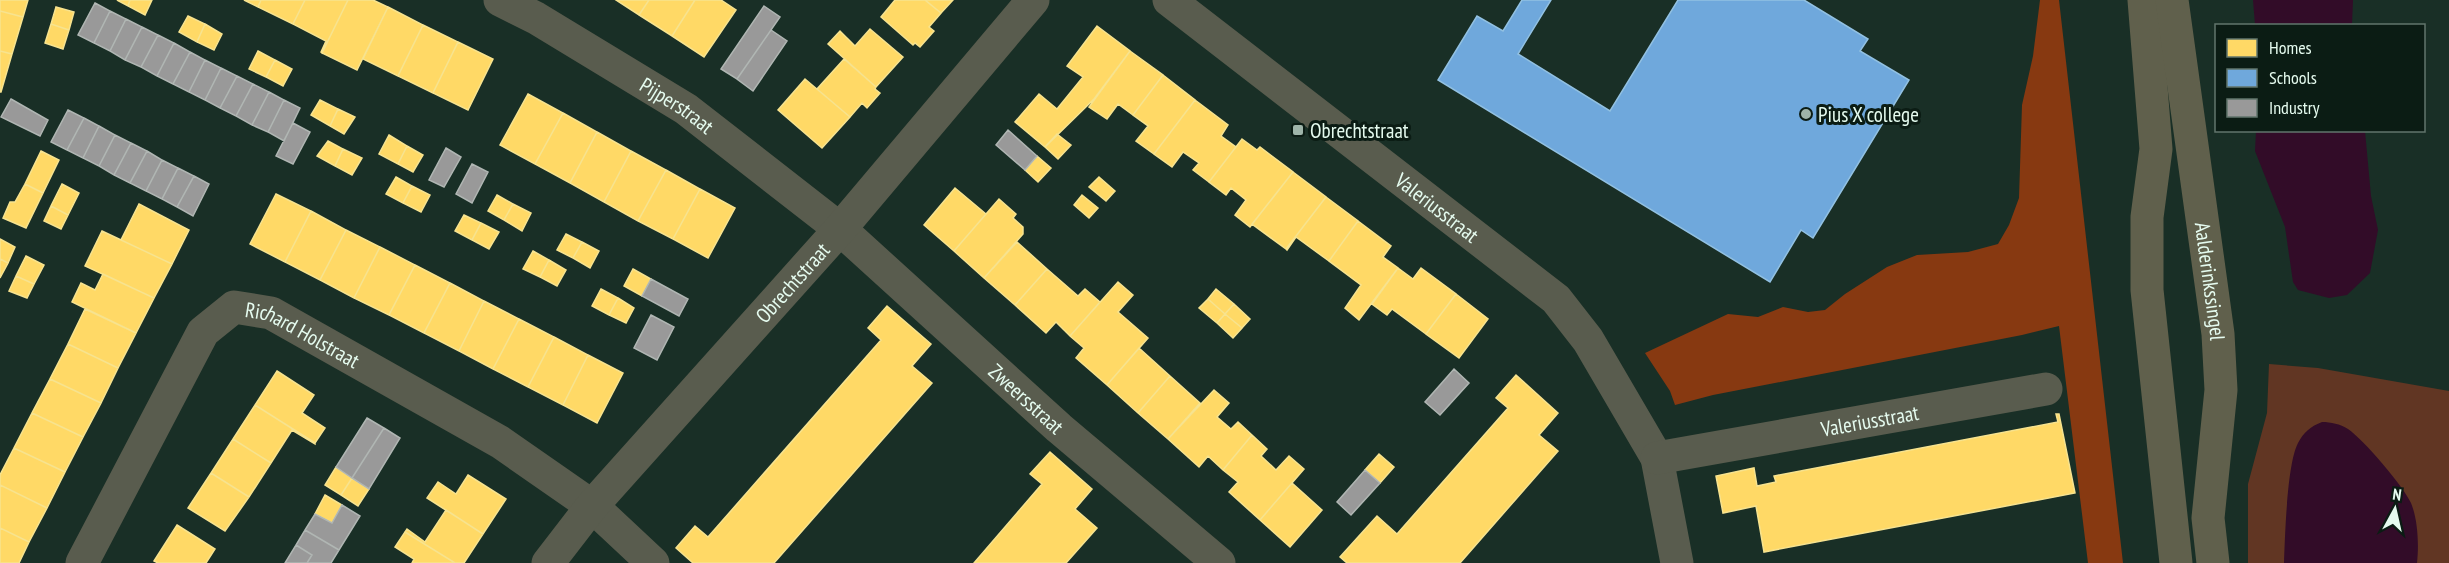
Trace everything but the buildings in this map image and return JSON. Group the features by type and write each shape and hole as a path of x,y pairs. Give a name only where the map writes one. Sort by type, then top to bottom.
{"main road":[{"path":"2144,0 2156,149 2147,217 2147,290 2176,563"},
{"name":"Aalderinkssingel","path":"2172,0 2218,334 2222,390 2208,518 2213,563"}],"street":[{"name":"Pijperstraat","path":"500,0 536,18 686,109 840,229"},
{"name":"Obrechtstraat","path":"548,563 592,506 840,229 1033,0"},
{"name":"Valeriusstraat","path":"1169,0 1556,299 1588,340 1657,458 1677,563"},
{"name":"Zweersstraat","path":"840,229 1059,428 1219,563"},
{"name":"Richard Holstraat","path":"82,563 203,332 234,307 271,314 500,442 592,506 653,563"},
{"name":"Valeriusstraat","path":"1657,458 2046,389"}],"shaded area":[{"path":"2040,0 2059,0 2123,563 2088,563 2059,326 1713,395 1675,405 1670,391 1645,353 1728,314 1758,317 1783,307 1808,312 1825,310 1887,267 1917,255 1968,252 1998,244 2009,225 2019,198 2022,105 2033,56"},
{"path":"2253,0 2353,0 2352,24 2255,24"},
{"path":"2256,132 2365,132 2371,196 2378,230 2370,273 2347,295 2329,298 2298,290 2293,282 2285,227 2255,151"},
{"path":"2269,364 2318,368 2449,391 2449,563 2248,563 2248,484 2267,413"},
{"path":"2322,422 2342,426 2355,434 2407,496 2417,525 2417,563 2284,563 2287,501 2294,453 2305,433"}],"place":[{"name":"Pius X college","path":"1806,114"},
{"name":"Obrechtstraat","path":"1298,130"}]}
